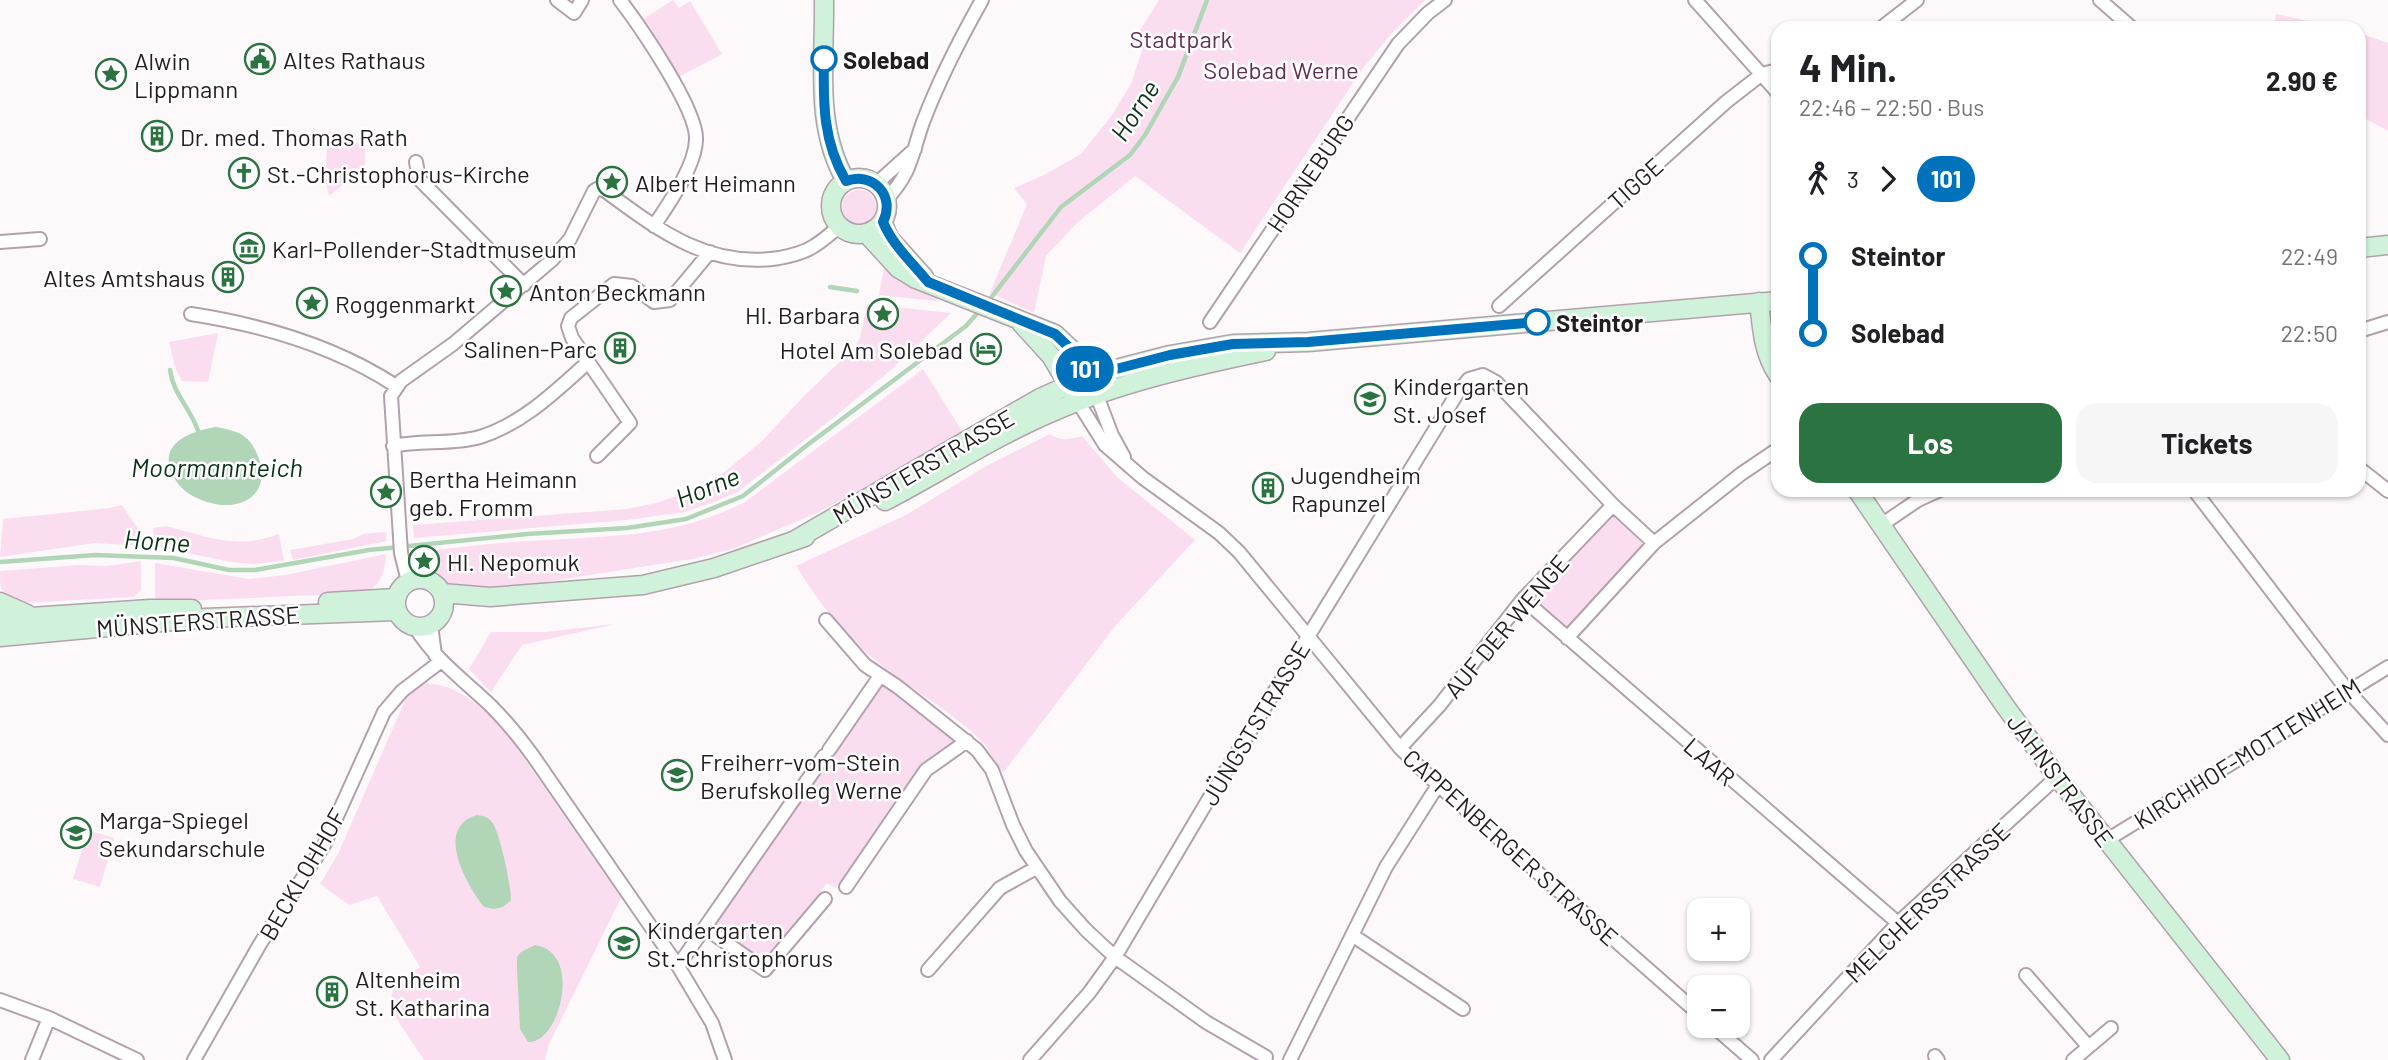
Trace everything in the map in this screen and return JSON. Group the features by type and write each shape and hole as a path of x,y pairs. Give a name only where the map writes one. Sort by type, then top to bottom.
{"main road":[{"path":"824,0 824,114 829,145 846,181"},
{"path":"883,222 866,233 856,234 839,226 834,219 831,202 834,194 846,181 861,178 876,184 883,191 886,200 883,222 889,238 928,282"},
{"path":"866,233 898,268 916,279 1055,334 1074,352 1089,376 1097,396"},
{"path":"2366,247 2388,245"},
{"path":"1308,342 1771,301"},
{"path":"1759,302 1765,349 1771,364"},
{"path":"1019,321 1051,356 1078,402"},
{"name":"MÜNSTERSTRASSE","path":"795,540 1029,405 1089,376 1170,355 1233,344 1308,342"},
{"name":"MÜNSTERSTRASSE","path":"443,601 643,585 714,568 846,521 1048,414 1078,402 1199,365 1308,342"},
{"name":"JAHNSTRASSE","path":"1862,497 2057,777 2280,1060"},
{"path":"415,579 429,580 443,601 441,616 423,626 404,623 396,604 402,585 415,579"},
{"path":"0,602 34,617"},
{"name":"MÜNSTERSTRASSE","path":"0,619 396,604"},
{"name":"MÜNSTERSTRASSE","path":"0,637 396,604"}],"street":[{"path":"557,0 574,13 582,0"},
{"path":"620,0 670,76 696,130 696,141 690,160 676,192 654,226"},
{"path":"886,200 909,169 923,122 954,49 982,0"},
{"name":"HORNEBURG","path":"1210,321 1398,44 1428,13 1445,0"},
{"path":"1695,0 1771,85"},
{"path":"1890,21 1917,0"},
{"path":"2100,0 2124,21"},
{"name":"TIGGE","path":"1499,306 1726,102 1762,74 1771,72"},
{"path":"876,184 915,148"},
{"path":"416,162 419,179 524,285"},
{"path":"408,582 401,553 391,396 396,386 453,344 552,260 570,239 597,189 604,190 676,239 734,260 785,257 815,246 839,226"},
{"path":"0,242 40,239"},
{"path":"597,456 630,422 587,363 568,331 571,318 614,284 632,286 654,302 670,300 710,252"},
{"path":"191,314 244,323 313,345 357,363 396,386"},
{"path":"2366,329 2388,322"},
{"path":"393,446 478,437 512,423 549,398 587,363"},
{"name":"JÜNGSTSTRASSE","path":"1030,1060 1089,993 1115,957 1308,636 1458,392 1469,379 1478,375 1490,377 1614,505"},
{"name":"CAPPENBERGER STRASSE","path":"1097,396 1112,435 1127,463"},
{"name":"CAPPENBERGER STRASSE","path":"1078,402 1105,445 1143,478 1219,533 1239,552 1401,748 1438,785 1687,1003"},
{"path":"1567,638 1654,543 1771,454"},
{"path":"2366,474 2388,491"},
{"path":"1881,525 1925,497"},
{"path":"2199,497 2348,691 2388,735"},
{"path":"1614,505 1654,543"},
{"name":"AUF DER WENGE","path":"1401,748 1439,706 1523,599 1614,505"},
{"name":"LAAR","path":"1523,599 1898,923"},
{"path":"826,621 865,665 898,687 977,750 992,770 1013,825 1036,868 1060,901 1115,957 1206,1022 1266,1057"},
{"path":"423,626 437,658 489,704 523,743 678,966 712,1023 724,1060"},
{"name":"BECKLOHHOF","path":"194,1060 260,944 324,845 384,712 437,658"},
{"name":"KIRCHHOF-MOTTENHEIM","path":"2107,840 2388,667"},
{"path":"678,966 880,676"},
{"path":"846,887 926,770 967,741"},
{"name":"MELCHERSSTRASSE","path":"1771,1060 1898,923 2057,777"},
{"path":"1290,1060 1386,867 1438,785"},
{"path":"928,970 1000,888 1036,868"},
{"path":"705,928 765,970 825,899"},
{"path":"1352,935 1463,1009"},
{"path":"2026,975 2088,1046"},
{"path":"0,1000 49,1018 137,1060"},
{"path":"32,1060 49,1018"},
{"path":"2073,1060 2111,1028"},
{"path":"1727,1038 1752,1060"}],"green space":[{"path":"673,0 679,8 690,1 722,54 677,78 642,20"},
{"name":"Solebad Werne","path":"1159,0 1425,0 1389,36 1361,71 1240,253 1135,176 1077,223 1046,256 1034,313 990,293 1027,204 1014,188 1081,154 1112,115 1131,84 1145,41 1139,32"},
{"path":"2276,14 2308,21 2275,21"},
{"path":"2366,35 2388,43 2388,131 2366,119"},
{"path":"328,131 350,138 365,147 365,167 329,196 325,179"},
{"path":"859,190 871,195 876,207 871,219 859,224 847,219 842,207 847,195"},
{"path":"884,267 910,287 937,299 936,301 879,295"},
{"path":"867,304 951,313 892,369 739,491 685,512 627,520 414,538 413,525 627,509 656,503 709,485 762,441 854,348 860,338"},
{"path":"218,333 208,382 182,381 176,370 169,342"},
{"path":"923,369 964,434 819,512 732,549 692,559 539,583 462,590 447,585 421,567 417,552 640,533 693,523 719,514 745,502"},
{"path":"1050,434 1062,439 1082,436 1117,477 1195,540 1116,625 1003,773 985,745 971,731 883,667 850,637 821,603 796,566 906,515 986,466"},
{"path":"122,505 142,535 142,546 95,543 0,557 3,519"},
{"path":"1613,515 1643,544 1567,629 1533,599"},
{"path":"166,526 209,538 236,541 264,539 279,534 284,561 254,564 230,562 155,546 153,528"},
{"path":"385,532 387,541 293,560 290,550 353,539 363,534"},
{"path":"386,554 381,578 374,587 363,593 155,602 155,563 249,579 285,575"},
{"path":"141,561 141,590 134,597 19,603 1,588 0,571 78,565 107,566"},
{"path":"615,624 522,645 491,692 469,669 491,632 545,632"},
{"path":"880,676 958,741 923,767 836,888 827,883 771,953 754,957 705,928"},
{"path":"422,684 434,684 456,691 476,704 503,728 621,898 549,1044 545,1060 424,1060 392,1012 391,1003 398,985 420,967 377,896 349,905 320,884 338,854 410,689"},
{"path":"88,830 114,838 100,887 73,879"}],"water":[{"name":"Moormannteich","path":"216,427 232,431 248,440 262,469 261,481 251,497 231,505 198,499 182,488 170,469 171,450 176,443 204,429"},
{"path":"477,815 492,822 504,860 511,900 498,908 483,906 462,871 458,857 457,831 464,822"},
{"path":"535,945 550,951 559,964 562,997 549,1029 539,1039 528,1042 520,1029 517,957"}],"waterway":[{"name":"Horne","path":"987,303 1061,207 1130,155 1145,135 1178,77 1207,0"},
{"path":"830,287 857,291"},
{"name":"Horne","path":"0,562 95,555 174,558 229,570 255,570 369,550 527,534 627,528 686,519 743,496 966,326 981,309"},
{"path":"170,370 175,387 198,431"}],"bus line":[{"name":"101","path":"824,59 824,114 829,145 838,167 846,181 853,178 869,180 883,191 887,208 883,222 889,238 912,266 928,282 1055,334 1074,352 1089,376 1170,355 1233,344 1308,342 1537,322"}],"place":[{"name":"Altes Rathaus","path":"260,59"},
{"name":"Solebad","path":"824,59"},
{"name":"Alwin Lippmann","path":"111,74"},
{"name":"Dr. med. Thomas Rath","path":"157,136"},
{"name":"St.-Christophorus-Kirche","path":"244,173"},
{"name":"Albert Heimann","path":"612,182"},
{"name":"Karl-Pollender-Stadtmuseum","path":"249,248"},
{"name":"Altes Amtshaus","path":"228,277"},
{"name":"Anton Beckmann","path":"506,291"},
{"name":"Roggenmarkt","path":"312,303"},
{"name":"Hl. Barbara","path":"883,314"},
{"name":"Steintor","path":"1537,322"},
{"name":"Salinen-Parc","path":"620,348"},
{"name":"Hotel Am Solebad","path":"986,349"},
{"name":"Kindergarten St. Josef","path":"1370,399"},
{"name":"Jugendheim Rapunzel","path":"1268,488"},
{"name":"Bertha Heimann geb. Fromm","path":"386,492"},
{"name":"Hl. Nepomuk","path":"424,561"},
{"name":"Freiherr-vom-Stein Berufskolleg Werne","path":"677,775"},
{"name":"Marga-Spiegel Sekundarschule","path":"76,833"},
{"name":"Kindergarten St.-Christophorus","path":"624,943"},
{"name":"Altenheim St. Katharina","path":"332,992"}],"park label":[{"name":"Stadtpark","path":"1181,38"}]}
